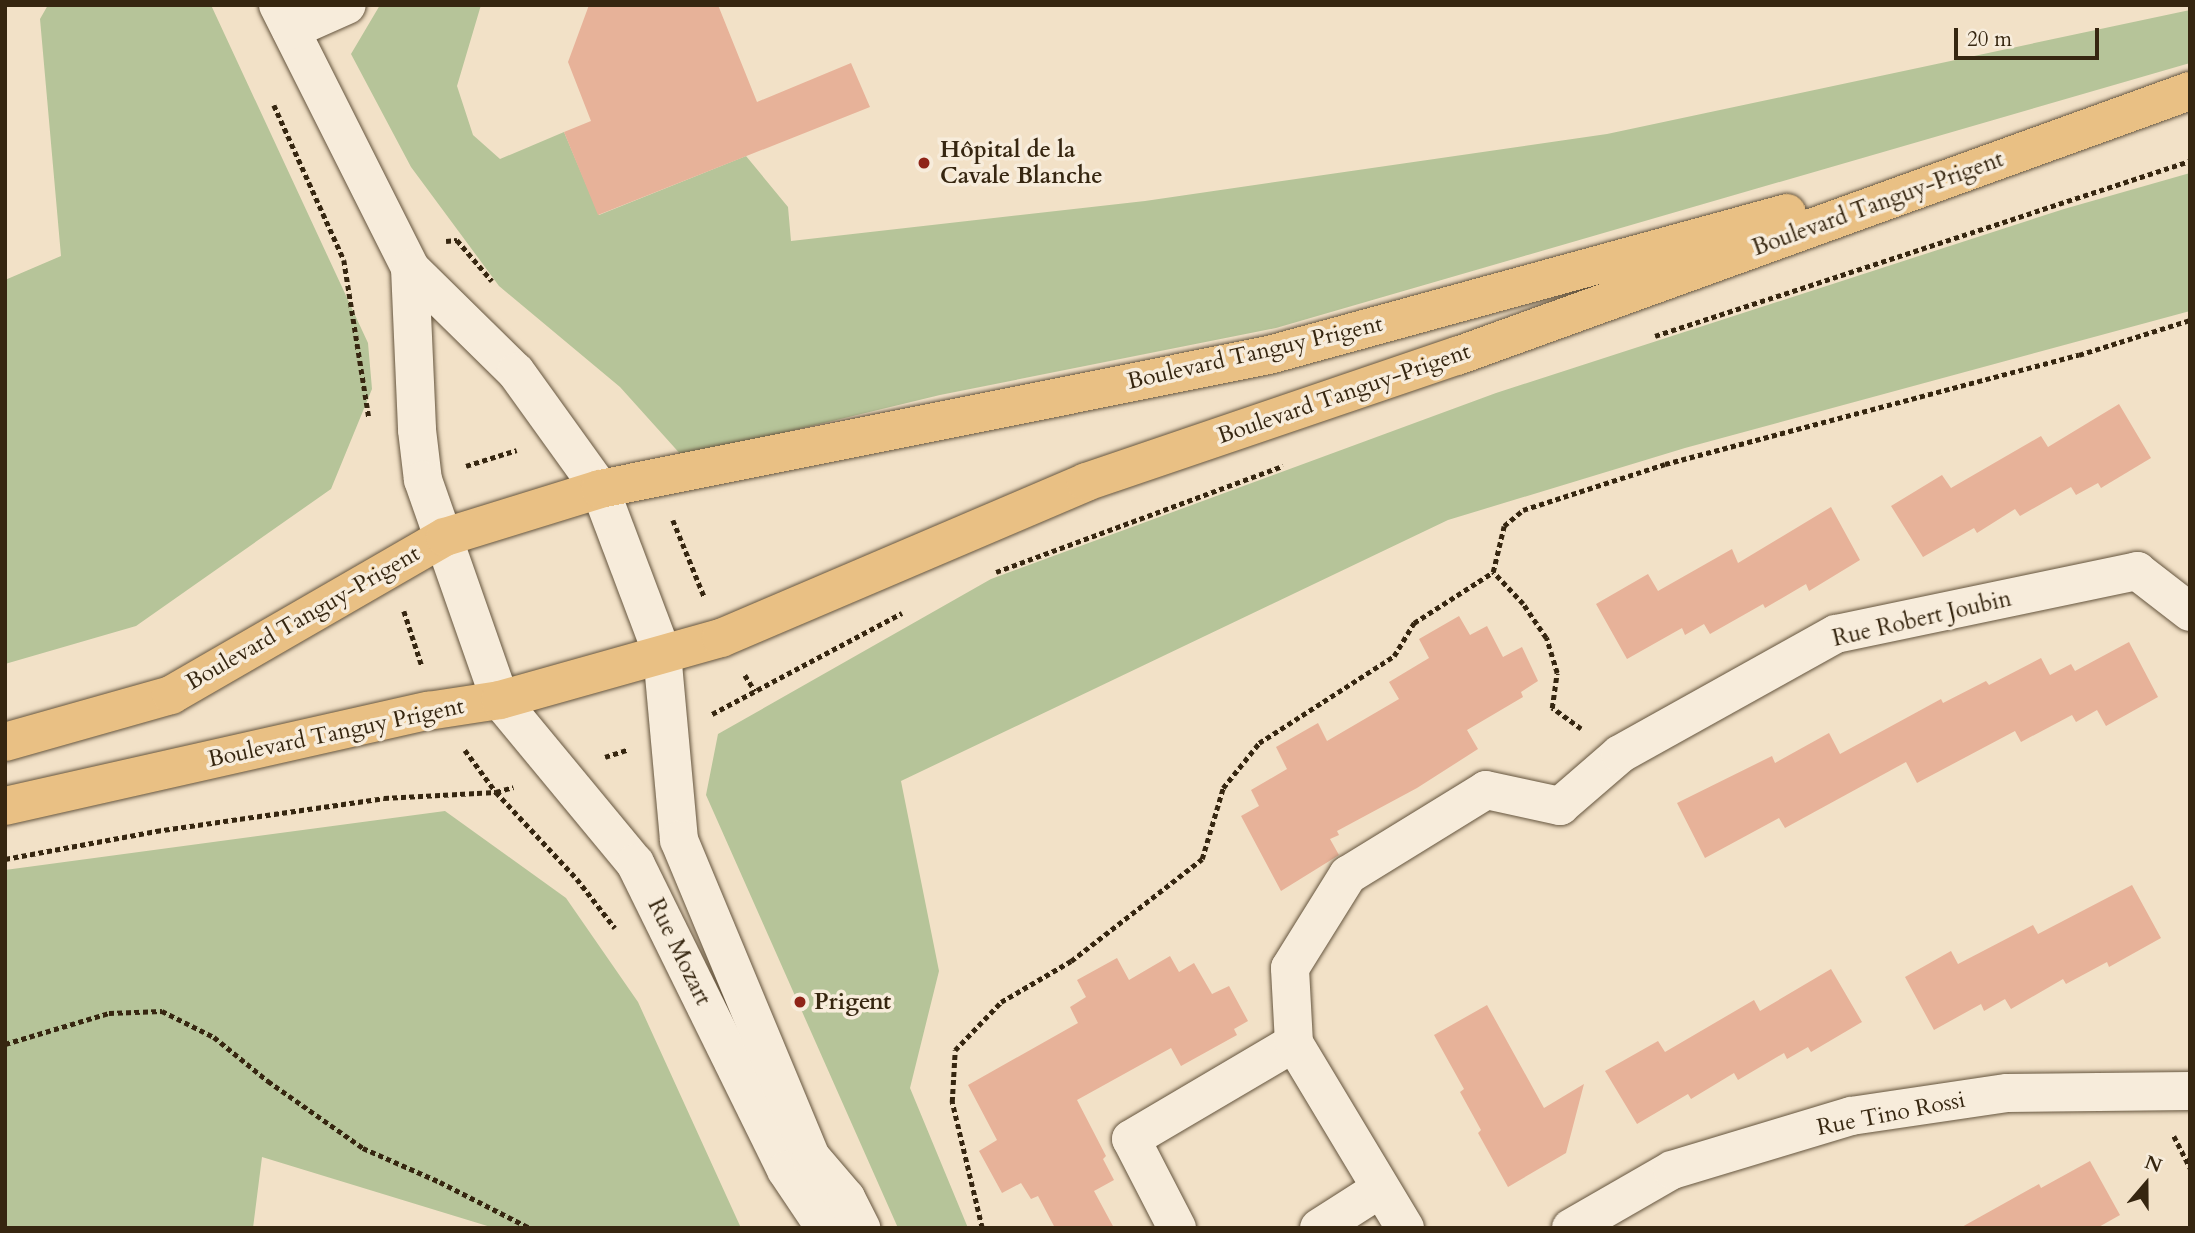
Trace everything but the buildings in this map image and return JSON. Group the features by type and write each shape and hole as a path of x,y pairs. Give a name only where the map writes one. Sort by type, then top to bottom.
{"main road":[{"name":"Boulevard Tanguy-Prigent","path":"500,699 721,638 1086,482 1457,356 2190,91"},
{"name":"Boulevard Tanguy Prigent","path":"600,489 1269,355 2072,135"},
{"name":"Boulevard Tanguy-Prigent","path":"5,742 171,695 390,566 445,537 600,489"},
{"name":"Boulevard Tanguy Prigent","path":"5,806 436,710 500,699"}],"street":[{"path":"347,5 285,18 410,268 516,372 600,489 662,653"},
{"name":"Boulevard Tanguy Prigent","path":"410,268 417,430 423,480 500,699"},
{"name":"Rue Robert Joubin","path":"1294,1044 1290,968 1348,875 1486,790 1560,806 1620,754 1836,634 2137,571 2190,612"},
{"name":"Rue Mozart","path":"662,653 679,840 811,1157 846,1198 861,1228"},
{"name":"Rue Mozart","path":"500,699 635,863 786,1170 825,1228"},
{"path":"1177,1228 1131,1139 1294,1044 1405,1228"},
{"name":"Rue Tino Rossi","path":"1571,1228 1672,1170 1851,1116 2007,1093 2190,1091"},
{"path":"1319,1228 1380,1189"}],"path":[{"path":"269,92 344,260 370,430"},
{"path":"1644,339 2190,160"},
{"path":"982,1228 952,1102 955,1050 1000,1002 1071,961 1202,859 1223,788 1259,743 1394,656 1414,622 1493,572 1504,526 1523,510 1665,464 2079,355 2190,320"},
{"path":"423,480 562,435"},
{"path":"984,577 1294,462"},
{"path":"656,478 721,638 755,691"},
{"path":"390,566 436,710 496,792 577,879 618,932"},
{"path":"1493,572 1522,604 1546,638 1557,673 1552,708 1620,754"},
{"path":"670,737 909,609"},
{"path":"5,859 156,831 384,798 496,792"},
{"path":"5,1044 109,1013 162,1011 214,1037 268,1081 363,1148 440,1182 530,1228"}],"green space":[{"path":"48,5 211,5 368,343 372,389 331,489 136,626 5,664 5,280 61,256 40,19"},
{"path":"380,5 481,5 457,86 473,135 500,159 564,132 599,215 746,156 788,207 791,241 1145,201 1607,134 2190,10 2190,63 1276,328 940,395 683,457 620,387 499,286 411,167 351,54"},
{"path":"2190,173 2190,311 1685,448 1448,520 901,781 939,971 910,1088 968,1228 898,1228 706,795 718,734 991,579 1496,393 2064,209"},
{"path":"445,811 566,898 638,1002 741,1228 494,1228 262,1157 253,1228 5,1228 5,870"}],"place":[{"name":"Hôpital de la Cavale Blanche","path":"924,163"},
{"name":"Prigent","path":"800,1002"}]}
